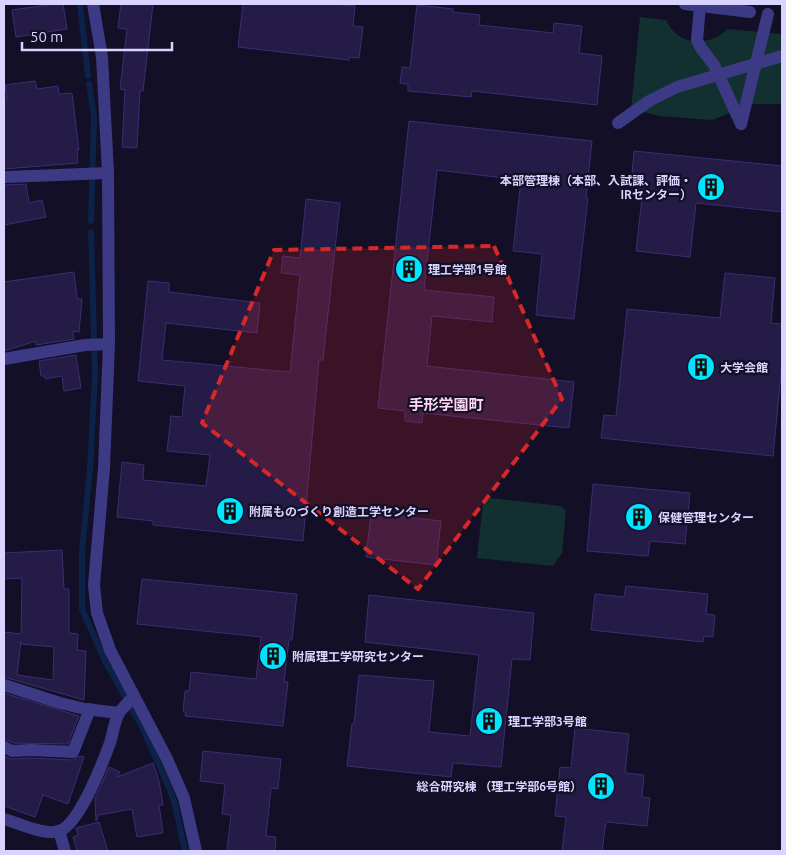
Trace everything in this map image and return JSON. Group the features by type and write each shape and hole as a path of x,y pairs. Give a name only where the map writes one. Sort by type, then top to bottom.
{"street":[{"path":"93,4 102,58 98,173 104,344 104,468 94,585 97,613 110,650 167,759 184,798 196,851"},
{"path":"685,4 750,12"},
{"path":"700,6 697,40 714,65 741,124 768,14"},
{"path":"618,123 649,100 677,87 782,56"},
{"path":"6,177 98,173"},
{"path":"4,359 85,345 104,344"},
{"path":"4,686 60,703 120,713"},
{"path":"4,819 48,832 60,831 69,825 82,805 107,752 120,713 134,697"},
{"path":"4,747 12,751 74,752 90,709"},
{"path":"60,831 65,851"}],"highlighted area":[{"path":"494,246 562,399 418,589 202,423 274,250"}],"green space":[{"path":"640,17 666,20 671,29 678,35 694,41 712,39 728,29 782,34 782,104 752,104 712,120 660,116 631,109"},
{"path":"490,498 561,506 566,511 562,553 553,566 477,558 483,503"}],"building":[{"path":"63,4 67,29 16,37 12,10"},
{"path":"121,4 153,4 143,91 140,91 137,148 122,147 125,90 120,89 127,29 118,28"},
{"path":"243,4 333,4 355,6 353,26 363,27 359,58 349,57 349,60 238,47"},
{"path":"417,5 453,9 453,12 480,15 479,25 553,33 554,23 582,26 579,53 602,56 597,105 472,91 471,97 408,91 408,84 400,83 402,67 410,68"},
{"path":"35,81 37,89 58,86 59,94 72,93 79,150 77,150 78,163 4,169 4,99 7,99 5,85"},
{"name":"理工学部1号館","path":"409,121 592,141 586,198 588,198 574,319 536,315 542,254 513,251 521,180 437,170 424,290 494,297 492,322 432,316 427,366 574,382 569,428 423,413 422,423 405,421 405,411 378,408"},
{"name":"本部管理棟（本部、入試課、評価・ IRセンター）","path":"634,151 782,166 782,212 696,203 690,257 636,251 642,198 639,198 641,175 632,174"},
{"path":"26,184 29,203 42,200 46,217 4,225 4,185"},
{"path":"306,199 340,203 323,360 319,360 303,541 153,525 153,521 117,517 122,462 144,465 143,480 206,486 210,455 167,451 171,416 182,417 185,386 138,381 148,281 169,283 169,292 260,303 257,333 166,323 162,360 290,372 300,275 281,273 283,256 300,258"},
{"path":"74,272 77,299 82,299 79,332 73,331 74,339 36,345 36,341 4,351 4,282"},
{"name":"大学会館","path":"725,273 775,278 771,323 782,324 782,363 773,456 601,438 604,415 616,416 627,309 720,318"},
{"path":"76,355 81,388 64,391 62,376 45,379 45,376 41,376 39,361"},
{"name":"保健管理センター","path":"593,484 690,493 685,544 650,541 648,556 587,551"},
{"path":"371,513 441,521 436,565 366,557"},
{"path":"62,550 64,589 69,589 69,633 78,634 77,650 86,651 84,700 4,677 4,632 21,634 22,578 4,579 4,553","holes":["21,641 21,644 54,647 53,680 17,675"]},
{"name":"附属理工学研究センター","path":"142,579 297,594 292,640 289,640 284,682 288,682 283,726 185,716 186,712 183,712 185,691 189,691 191,672 256,679 261,637 137,624"},
{"path":"626,586 708,594 706,614 715,615 713,637 704,636 703,642 591,630 595,594 624,597"},
{"path":"369,595 534,613 530,660 512,659 501,767 453,763 451,777 347,766 359,675 434,681 429,732 470,736 479,655 365,642"},
{"path":"4,693 79,716 68,744 14,743 4,739"},
{"name":"総合研究棟 （理工学部6号館）","path":"575,728 629,734 625,773 644,775 642,797 650,798 647,826 606,822 602,851 562,851 566,817 555,816 560,767 571,768"},
{"path":"203,751 281,759 278,789 271,788 266,836 276,837 275,851 227,851 231,815 222,814 225,784 200,781"},
{"path":"4,756 12,759 73,760 80,756 84,757 68,804 43,795 35,817 4,806"},
{"path":"153,763 159,781 163,805 159,805 163,833 137,837 132,809 99,815 96,821 95,798 109,767 120,772 117,777"},
{"path":"99,822 108,851 77,851 73,837 78,835 76,828"}],"waterway":[{"path":"80,4 88,76"},
{"path":"89,84 94,116 91,221"},
{"path":"91,232 95,374 90,469 82,551 82,609 105,661 143,729 167,783 174,801 185,851"}],"place":[{"name":"本部管理棟（本部、入試課、評価・ IRセンター）","path":"711,187"},
{"name":"理工学部1号館","path":"409,269"},
{"name":"大学会館","path":"701,367"},
{"name":"附属ものづくり創造工学センター","path":"230,511"},
{"name":"保健管理センター","path":"639,517"},
{"name":"附属理工学研究センター","path":"273,656"},
{"name":"理工学部3号館","path":"489,721"},
{"name":"総合研究棟 （理工学部6号館）","path":"601,786"}],"district":[{"name":"手形学園町","path":"446,404"}]}
